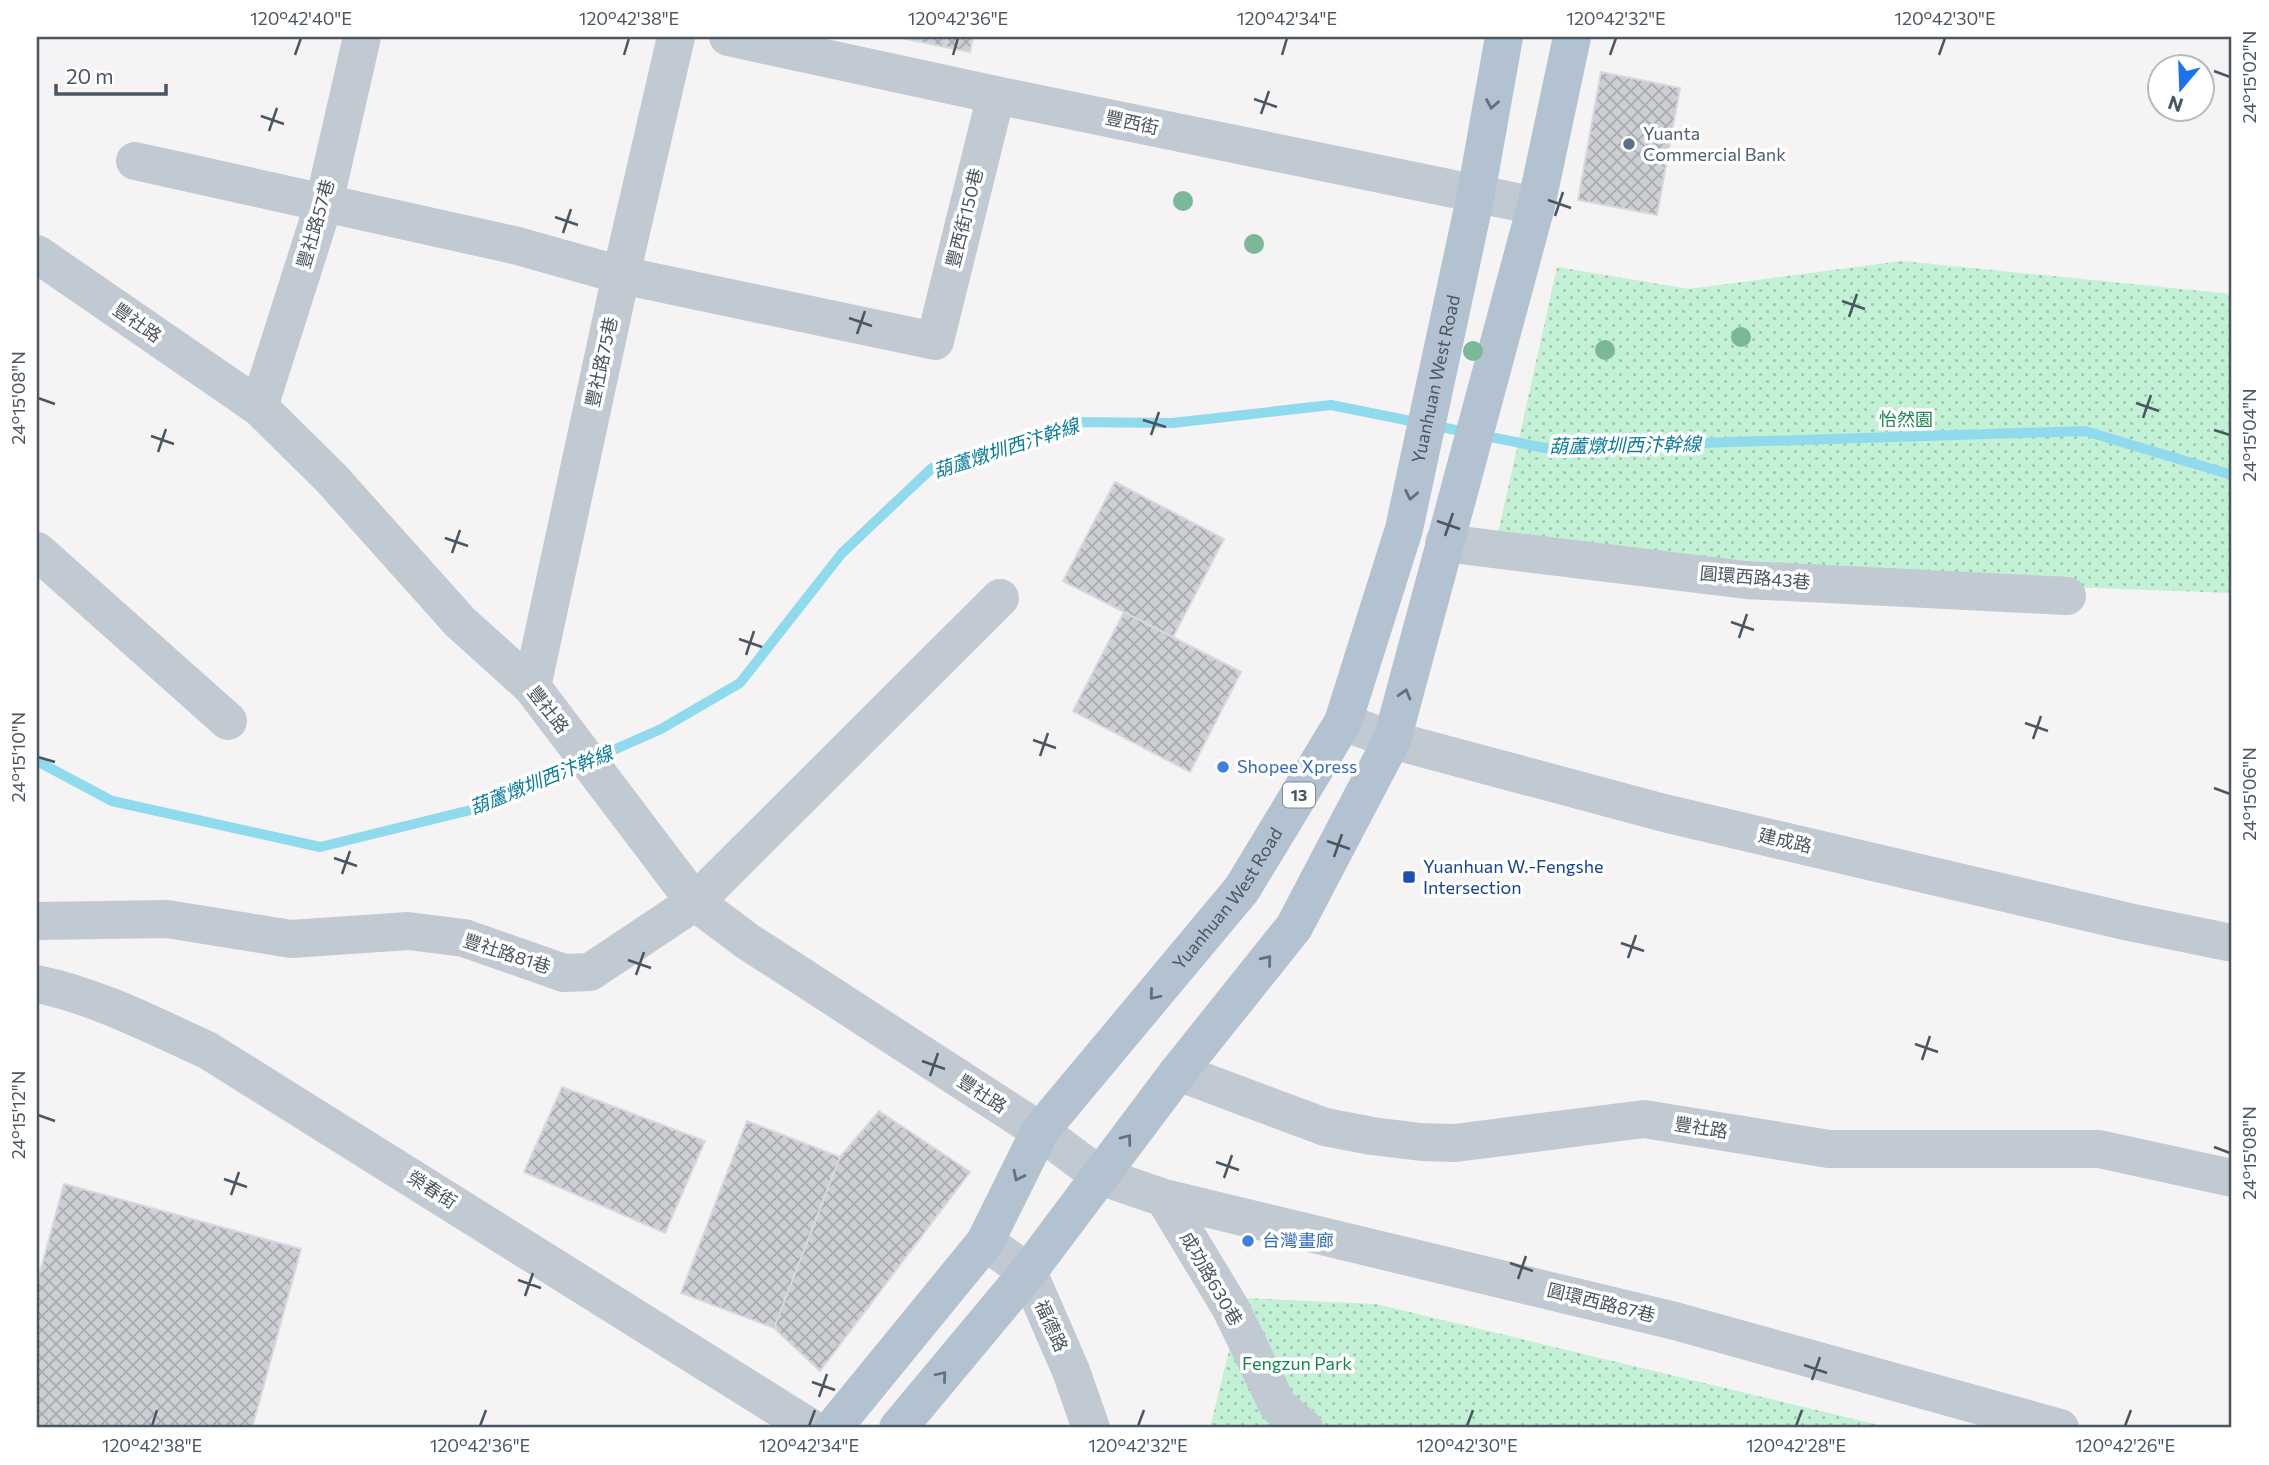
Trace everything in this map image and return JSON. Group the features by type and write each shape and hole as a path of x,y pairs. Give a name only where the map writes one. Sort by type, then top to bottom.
{"main road":[{"name":"Yuanhuan West Road","path":"833,1428 985,1242 1040,1131 1242,889 1343,722 1404,529 1476,194 1504,37"},
{"path":"898,1428 1028,1272 1178,1072 1294,927 1392,740 1536,206 1572,37"}],"street":[{"name":"豐社路57巷","path":"260,407 324,203 362,37"},
{"name":"豐社路75巷","path":"533,687 621,275 676,37"},
{"name":"豐西街","path":"728,37 1536,206"},
{"name":"豐西街150巷","path":"621,275 935,341 996,95"},
{"path":"135,161 514,245 621,275"},
{"name":"豐社路","path":"37,254 260,407 331,478 460,622 533,687 695,902 747,942 1040,1131 1100,1176"},
{"name":"圓環西路43巷","path":"1444,543 1746,580 2067,596"},
{"path":"37,551 228,721"},
{"name":"豐社路81巷","path":"37,921 167,919 291,939 408,931 464,938 564,972 590,972 695,902 1000,598"},
{"name":"建成路","path":"1343,722 1392,740 1664,813 2129,922 2232,943"},
{"name":"榮春街","path":"37,984 130,1015 207,1050 811,1428"},
{"name":"豐社路","path":"1178,1072 1325,1127 1421,1142 1455,1143 1644,1119 1829,1149 2099,1149 2232,1178"},
{"name":"圓環西路87巷","path":"1100,1176 1164,1198 1675,1321 2060,1428"},
{"name":"成功路630巷","path":"1164,1198 1230,1307 1278,1406 1304,1428"},
{"path":"985,1242 1028,1272"},
{"name":"福德路","path":"1028,1272 1072,1371 1091,1428"}],"green space":[{"name":"怡然園","path":"1902,261 2232,294 2232,593 1953,583 1497,538 1557,267 1689,289"},
{"name":"Fengzun Park","path":"1242,1298 1376,1304 1891,1428 1210,1428"}],"building":[{"path":"897,37 922,37 921,42"},
{"path":"922,37 947,37 945,47 921,42"},
{"path":"947,37 973,37 970,52 945,47"},
{"name":"Yuanta Commercial Bank","path":"1601,72 1680,88 1657,215 1578,200"},
{"path":"1115,482 1224,539 1173,637 1063,581"},
{"path":"1124,612 1241,672 1190,772 1073,711"},
{"path":"562,1087 705,1141 665,1233 524,1172"},
{"path":"879,1111 970,1172 820,1371 774,1328 840,1157"},
{"path":"747,1121 840,1157 774,1328 681,1293"},
{"path":"64,1184 301,1249 252,1428 37,1428 37,1283"}],"waterway":[{"name":"葫蘆燉圳西汴幹線","path":"37,761 112,801 320,847 487,806 661,729 740,683 842,553 932,468 1074,422 1172,423 1331,405 1545,448 2085,431 2232,475"}],"place":[{"name":"Yuanta Commercial Bank","path":"1629,144"},
{"name":"Shopee Xpress","path":"1223,767"},
{"name":"Yuanhuan W.-Fengshe Intersection","path":"1409,877"},
{"name":"台灣畫廊","path":"1248,1241"}]}
